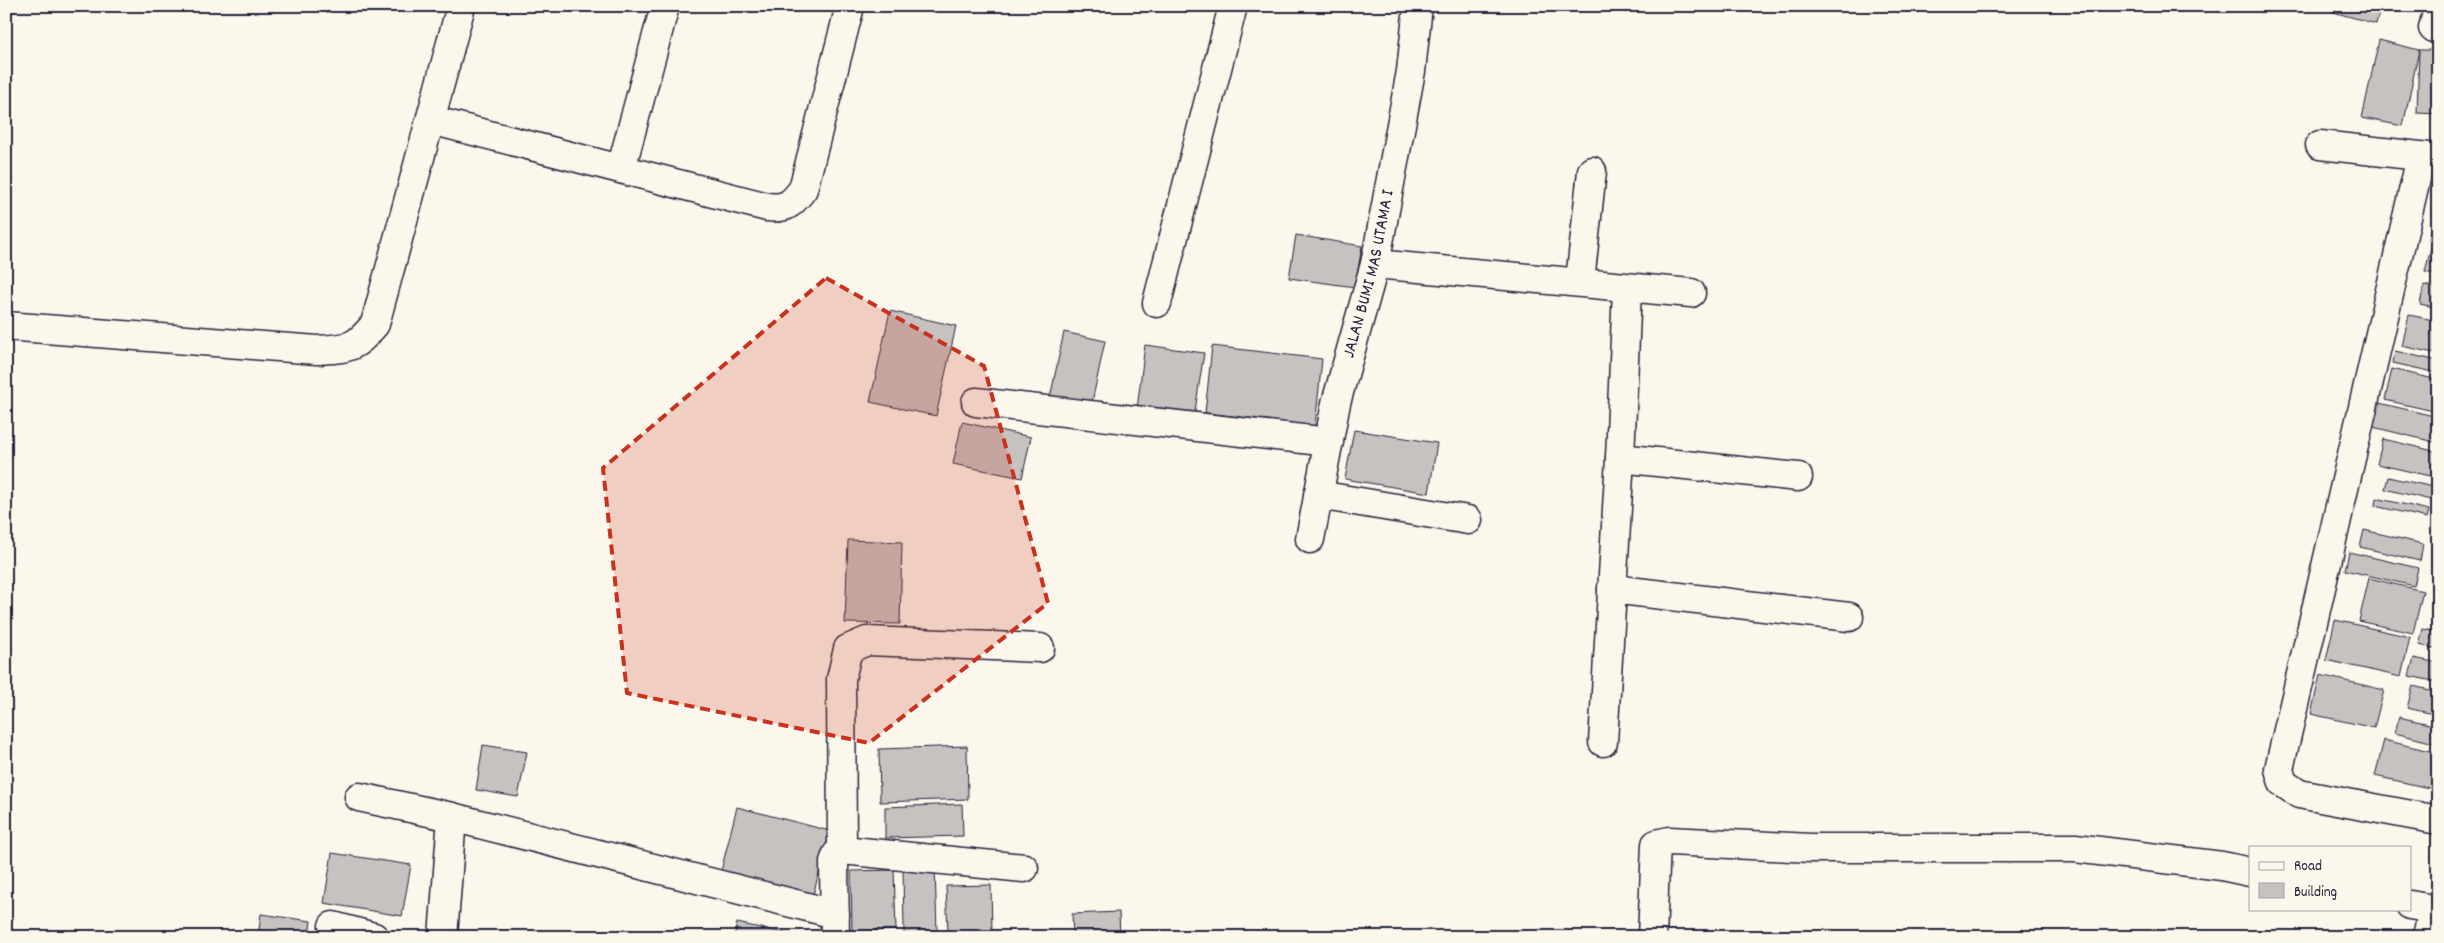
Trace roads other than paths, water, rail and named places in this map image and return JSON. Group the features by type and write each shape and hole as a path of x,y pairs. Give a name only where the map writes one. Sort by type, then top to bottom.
{"street":[{"path":"6,326 317,350 341,349 360,342 375,324 461,6"},
{"path":"621,169 664,6"},
{"path":"430,120 780,209 793,202 803,189 850,6"},
{"path":"1157,303 1233,6"},
{"name":"JALAN BUMI MAS UTAMA I","path":"1310,539 1336,402 1375,264 1411,71 1418,6"},
{"path":"2320,146 2430,157 2279,769 2282,783 2299,794 2438,820"},
{"path":"1580,281 1592,171"},
{"path":"1375,264 1580,281 1627,288 1690,293"},
{"path":"1603,742 1620,458 1627,288"},
{"path":"976,402 1329,442"},
{"path":"1620,458 1798,477"},
{"path":"1318,495 1468,520"},
{"path":"1612,588 1849,617"},
{"path":"842,850 841,679 848,649 867,641 1040,648"},
{"path":"359,797 452,817 835,925 834,862 837,854 842,850 1024,868"},
{"path":"443,937 452,817"},
{"path":"1652,937 1656,844 1669,841 1811,848 2075,848 2222,866 2249,872"},
{"path":"2427,908 2427,937"},
{"path":"332,926 374,937"}]}
